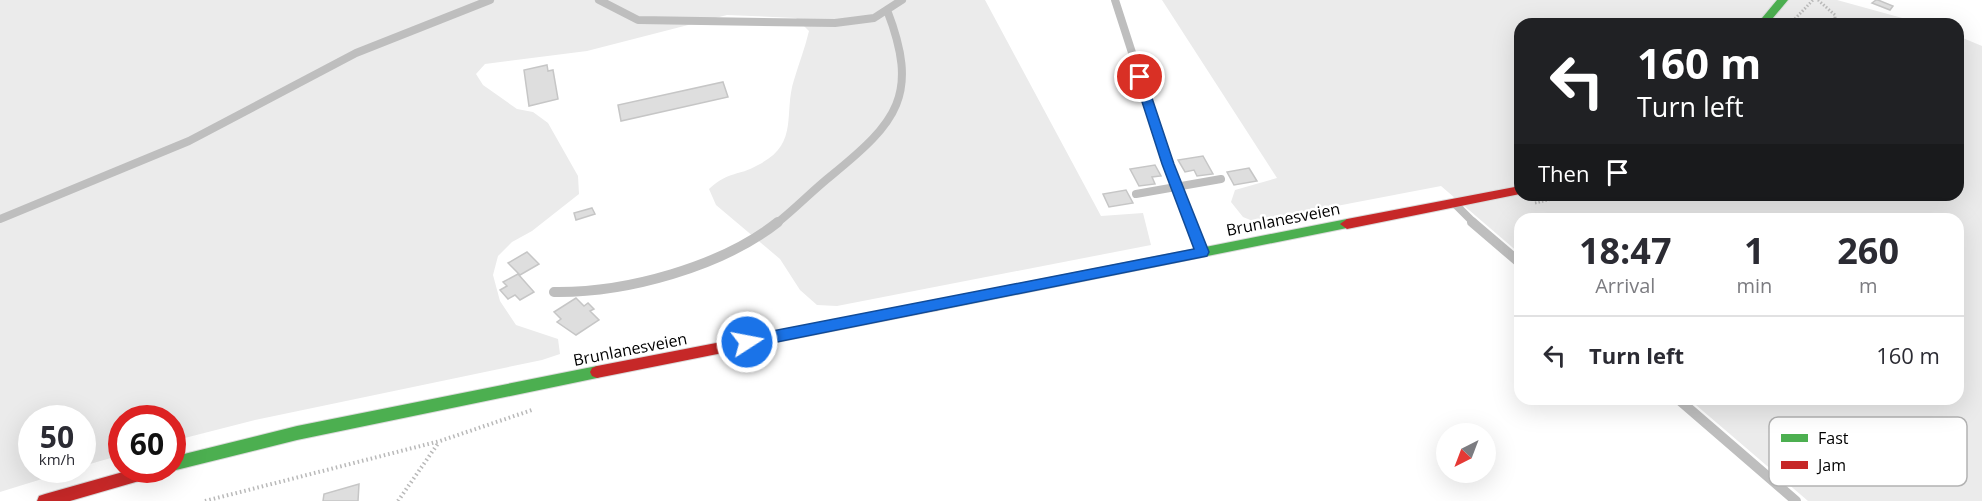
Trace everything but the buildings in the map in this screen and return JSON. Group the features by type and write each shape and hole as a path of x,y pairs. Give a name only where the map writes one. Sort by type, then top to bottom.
{"main road":[{"path":"1767,18 1783,0"},
{"name":"Brunlanesveien","path":"186,461 297,434 441,404 1514,191"},
{"path":"45,501 108,483"}],"lane":[{"path":"0,219 189,141 356,53 490,0"},
{"path":"599,0 638,20 835,23 863,21 902,0"},
{"path":"1117,1 1168,164 1202,252"},
{"path":"554,292 601,291 684,267 729,250 773,225 875,140 893,115 902,85 900,48 887,10"},
{"path":"1136,194 1221,179"},
{"path":"1454,203 1514,258"},
{"path":"1684,405 1769,478"},
{"path":"1778,486 1796,501"}],"path":[{"path":"1796,18 1813,0"},
{"path":"1818,0 1830,8 1835,18"},
{"path":"398,501 440,441"}],"shaded area":[{"path":"0,0 985,0 1101,216 1143,213 1151,245 837,306 817,305 800,290 780,259 716,205 709,189 728,176 758,165 780,148 788,127 794,80 809,31 796,18 727,15 587,51 485,64 476,74 483,85 517,109 533,112 548,123 578,176 579,194 532,231 512,242 498,256 493,275 500,301 516,325 558,339 560,354 542,360 255,420 186,438 186,405 108,405 108,459 96,462 96,405 18,405 18,483 29,483 0,492"},
{"path":"1162,0 1837,0 1902,18 1514,18 1514,201 1964,201 1964,38 1982,46 1982,501 1808,501 1790,486 1967,486 1967,417 1769,417 1769,468 1696,405 1964,405 1964,213 1514,213 1514,249 1441,186 1300,213 1260,224 1243,217 1231,202 1235,190 1277,178"}],"traffic: fast":[{"path":"1767,18 1783,0"},
{"path":"933,306 1347,224"},
{"path":"186,461 297,433 597,372"}],"traffic: jam":[{"path":"1347,224 1514,191"},
{"path":"597,372 933,306"},
{"path":"45,501 108,483"}],"route":[{"path":"747,342 1202,252 1168,164 1140,77"}]}
